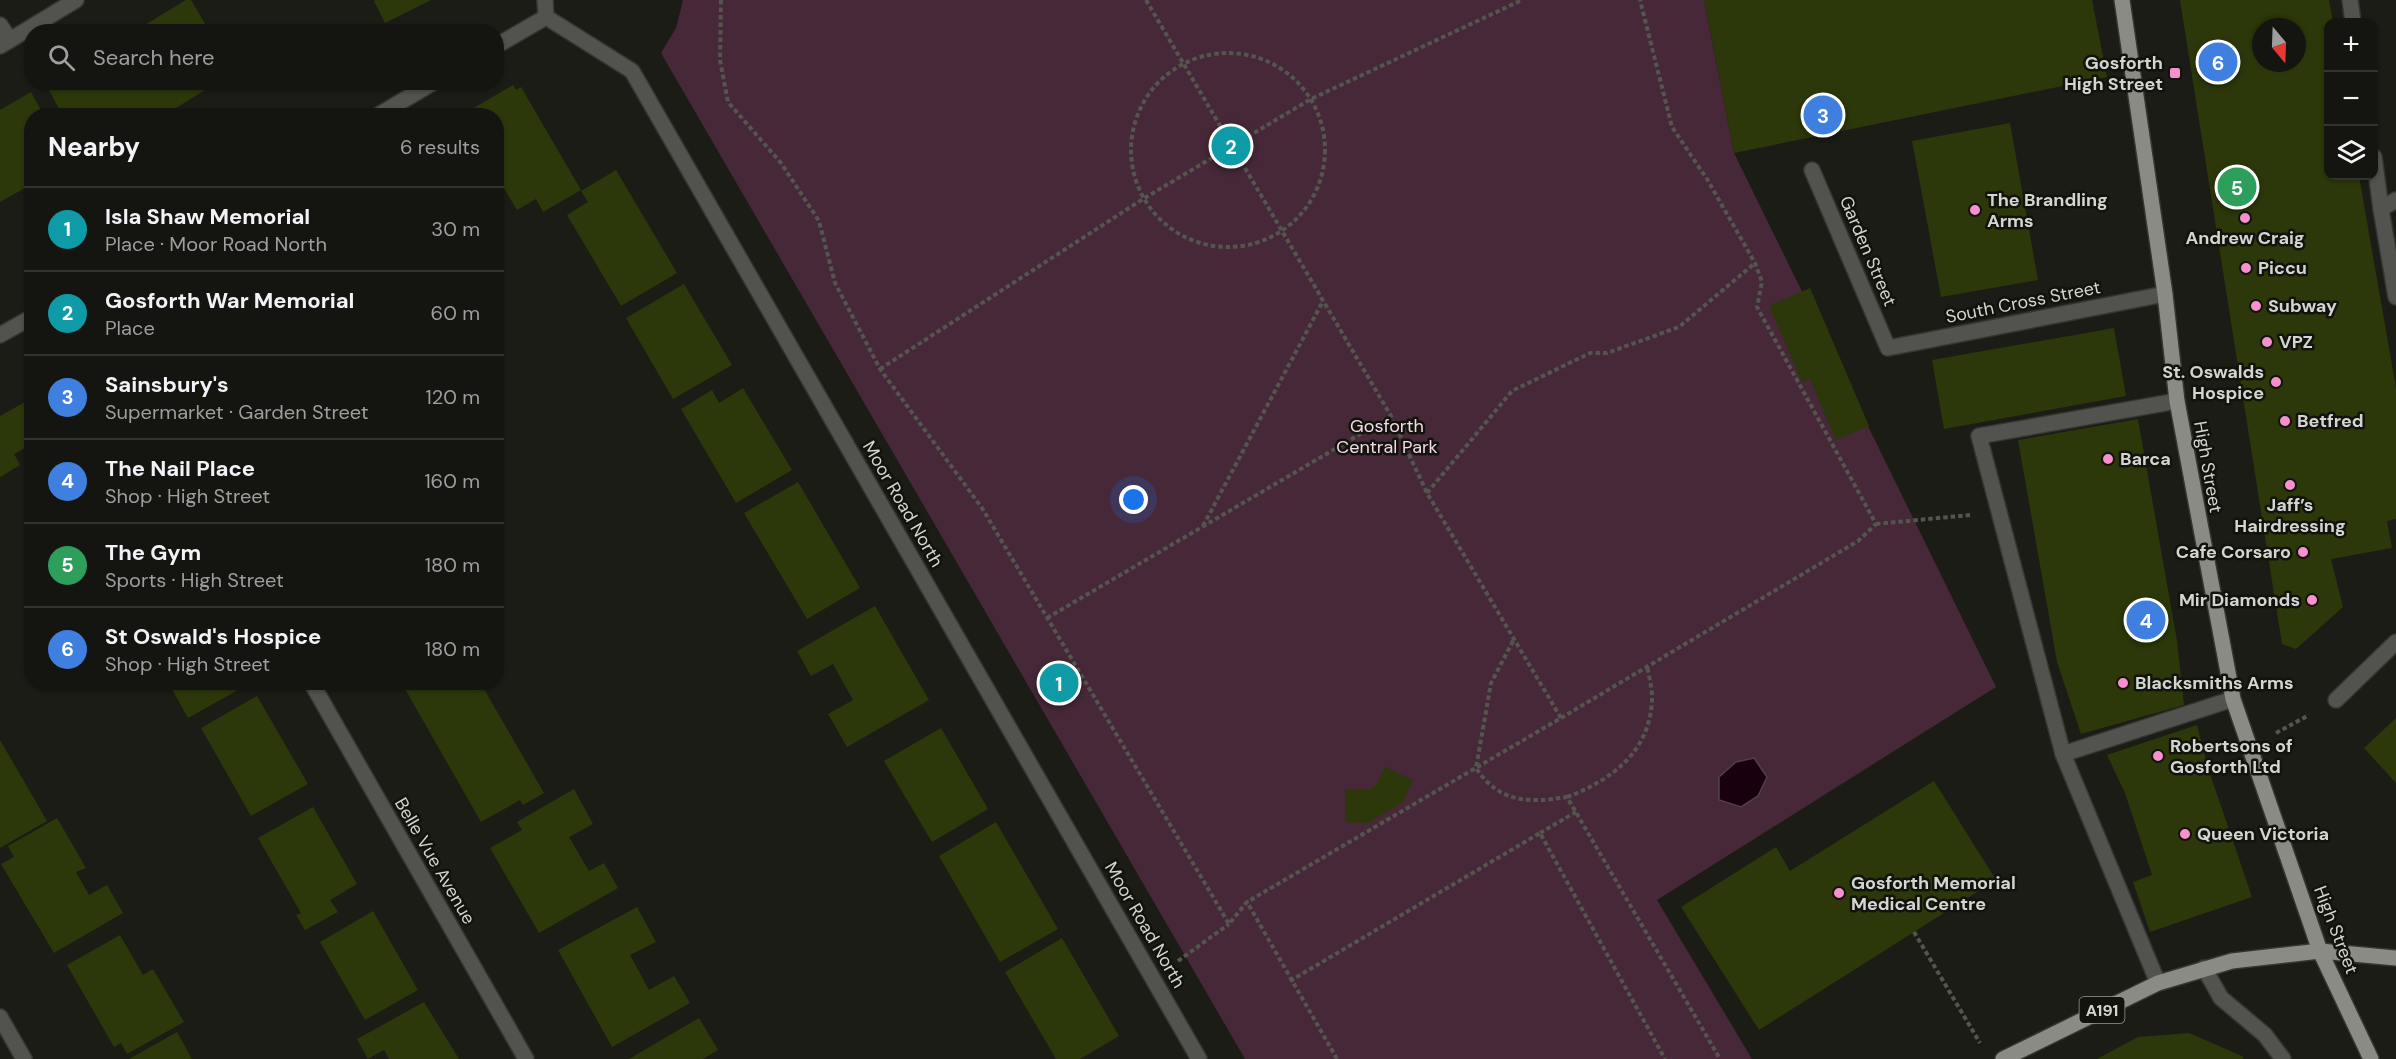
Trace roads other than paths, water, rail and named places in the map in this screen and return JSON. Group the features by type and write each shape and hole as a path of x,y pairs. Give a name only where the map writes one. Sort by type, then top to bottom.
{"main road":[{"name":"High Street","path":"2122,0 2165,294 2176,401 2233,699 2320,951 2371,1059"},
{"name":"A191","path":"2003,1059 2158,982 2204,968 2232,961 2320,951 2396,958"}],"street":[{"path":"36,24 76,0"},
{"path":"504,41 546,17 545,0"},
{"path":"2350,0 2353,18"},
{"name":"Moor Road North","path":"546,17 632,71 1199,1059"},
{"path":"0,25 5,43 24,31"},
{"path":"390,108 421,90"},
{"name":"Garden Street","path":"1812,170 1888,348"},
{"path":"2377,180 2396,297"},
{"path":"2381,209 2396,200"},
{"name":"South Cross Street","path":"1888,348 2165,294"},
{"path":"0,335 24,322"},
{"path":"2158,982 2063,754 1979,436 2176,401"},
{"path":"2336,700 2396,642"},
{"name":"Belle Vue Avenue","path":"315,690 526,1059"},
{"path":"2063,754 2233,699"},
{"path":"2204,968 2221,998 2265,1035 2283,1059"},
{"path":"0,1017 24,1059"}],"place":[{"name":"St Oswald's Hospice","path":"2218,62"},
{"name":"Gosforth High Street","path":"2175,73"},
{"name":"Sainsbury's","path":"1823,115"},
{"name":"Gosforth War Memorial","path":"1231,146"},
{"name":"The Gym","path":"2237,187"},
{"name":"The Brandling Arms","path":"1975,210"},
{"name":"Andrew Craig","path":"2245,218"},
{"name":"Piccu","path":"2246,268"},
{"name":"Subway","path":"2256,306"},
{"name":"VPZ","path":"2267,342"},
{"name":"St. Oswalds Hospice","path":"2276,382"},
{"name":"Betfred","path":"2285,421"},
{"name":"Barca","path":"2108,459"},
{"name":"Jaff’s Hairdressing","path":"2290,485"},
{"name":"Cafe Corsaro","path":"2303,552"},
{"name":"Mir Diamonds","path":"2312,600"},
{"name":"The Nail Place","path":"2146,620"},
{"name":"Isla Shaw Memorial","path":"1059,683"},
{"name":"Blacksmiths Arms","path":"2123,683"},
{"name":"Robertsons of Gosforth Ltd","path":"2158,756"},
{"name":"Queen Victoria","path":"2185,834"},
{"name":"Gosforth Memorial Medical Centre","path":"1839,893"}],"park label":[{"name":"Gosforth Central Park","path":"1387,436"}]}
